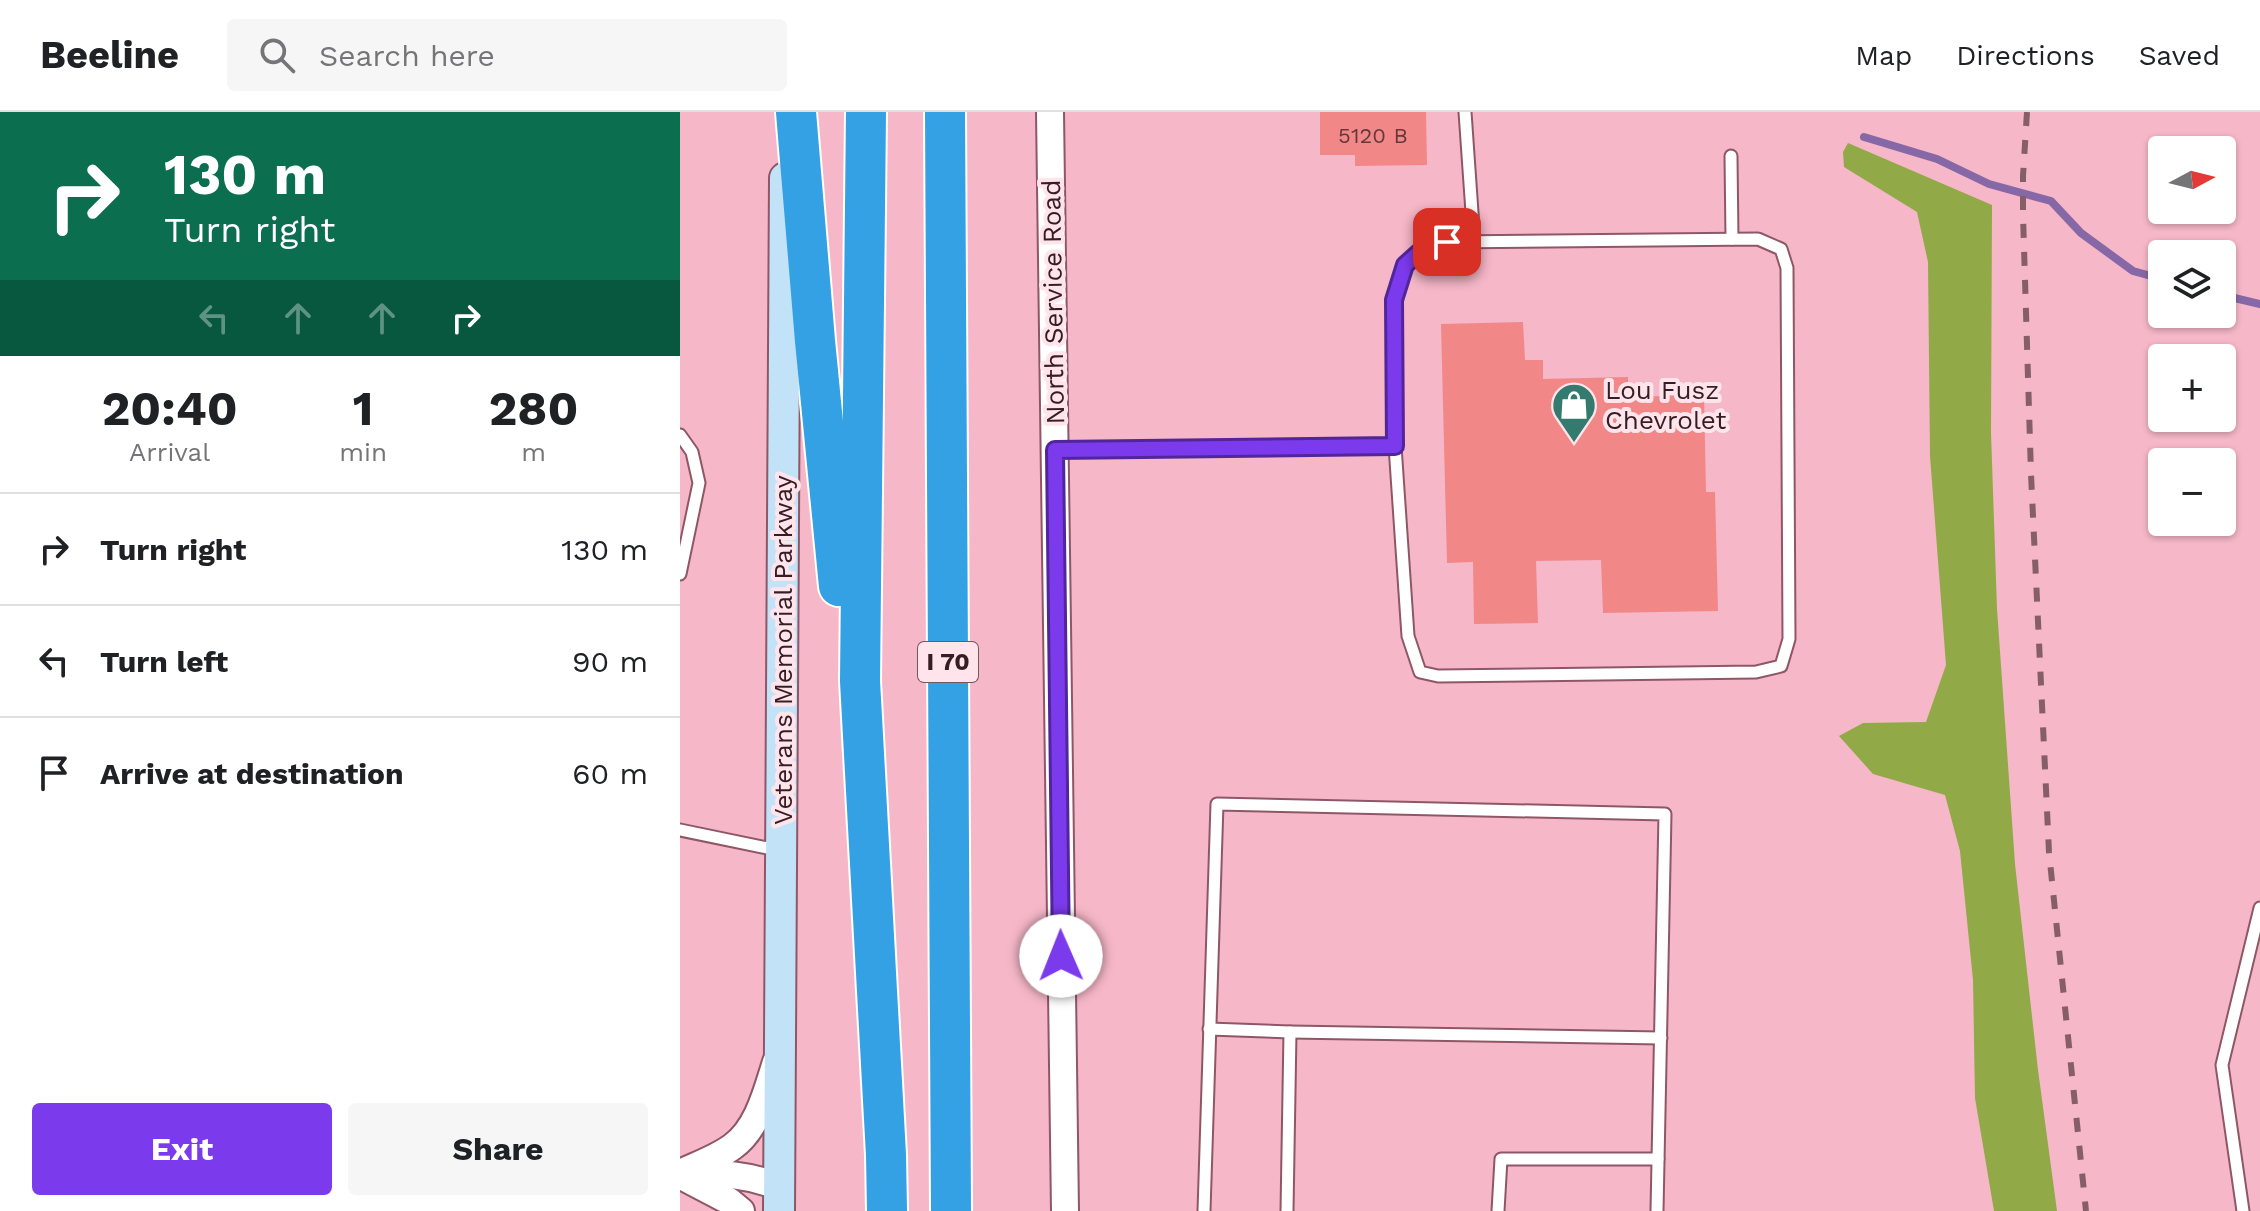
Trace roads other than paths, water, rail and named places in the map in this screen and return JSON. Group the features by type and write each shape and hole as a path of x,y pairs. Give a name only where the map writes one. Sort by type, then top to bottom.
{"highway":[{"path":"796,112 837,576 860,681"},
{"path":"866,112 860,681 886,1139 887,1211"},
{"name":"I 70","path":"945,112 951,1211"}],"main road":[{"name":"Veterans Memorial Parkway","path":"782,1203 779,1051 785,112"}],"street":[{"name":"North Service Road","path":"1050,112 1065,1211"},
{"path":"680,1174 734,1146 753,1124 779,1051"},
{"path":"680,1174 736,1174 760,1179 782,1203"},
{"path":"680,1174 741,1211"}],"lane":[{"path":"1465,112 1474,241"},
{"path":"1731,156 1732,239"},
{"path":"1758,239 1781,249 1787,268 1789,639 1781,666 1756,672 1438,676 1420,672 1408,636 1395,446 1394,300 1405,265 1424,248 1447,242 1474,241 1758,239"},
{"path":"680,435 692,452 699,483 680,574"},
{"path":"1055,450 1395,446"},
{"path":"1204,1211 1217,804 1665,814 1657,1211"},
{"path":"680,830 782,851"},
{"path":"2243,1211 2222,1065 2260,908"},
{"path":"1209,1029 1661,1038"},
{"path":"1287,1211 1290,1032"},
{"path":"1498,1211 1501,1159 1658,1159"}],"waterway":[{"path":"1864,137 1937,159 1989,184 2051,201 2081,233 2133,271 2148,275"},
{"path":"2236,298 2260,304"}],"railway":[{"path":"2027,112 2023,215 2031,474 2049,852 2086,1211"}],"place":[{"name":"Lou Fusz Chevrolet","path":"1574,444"}]}
